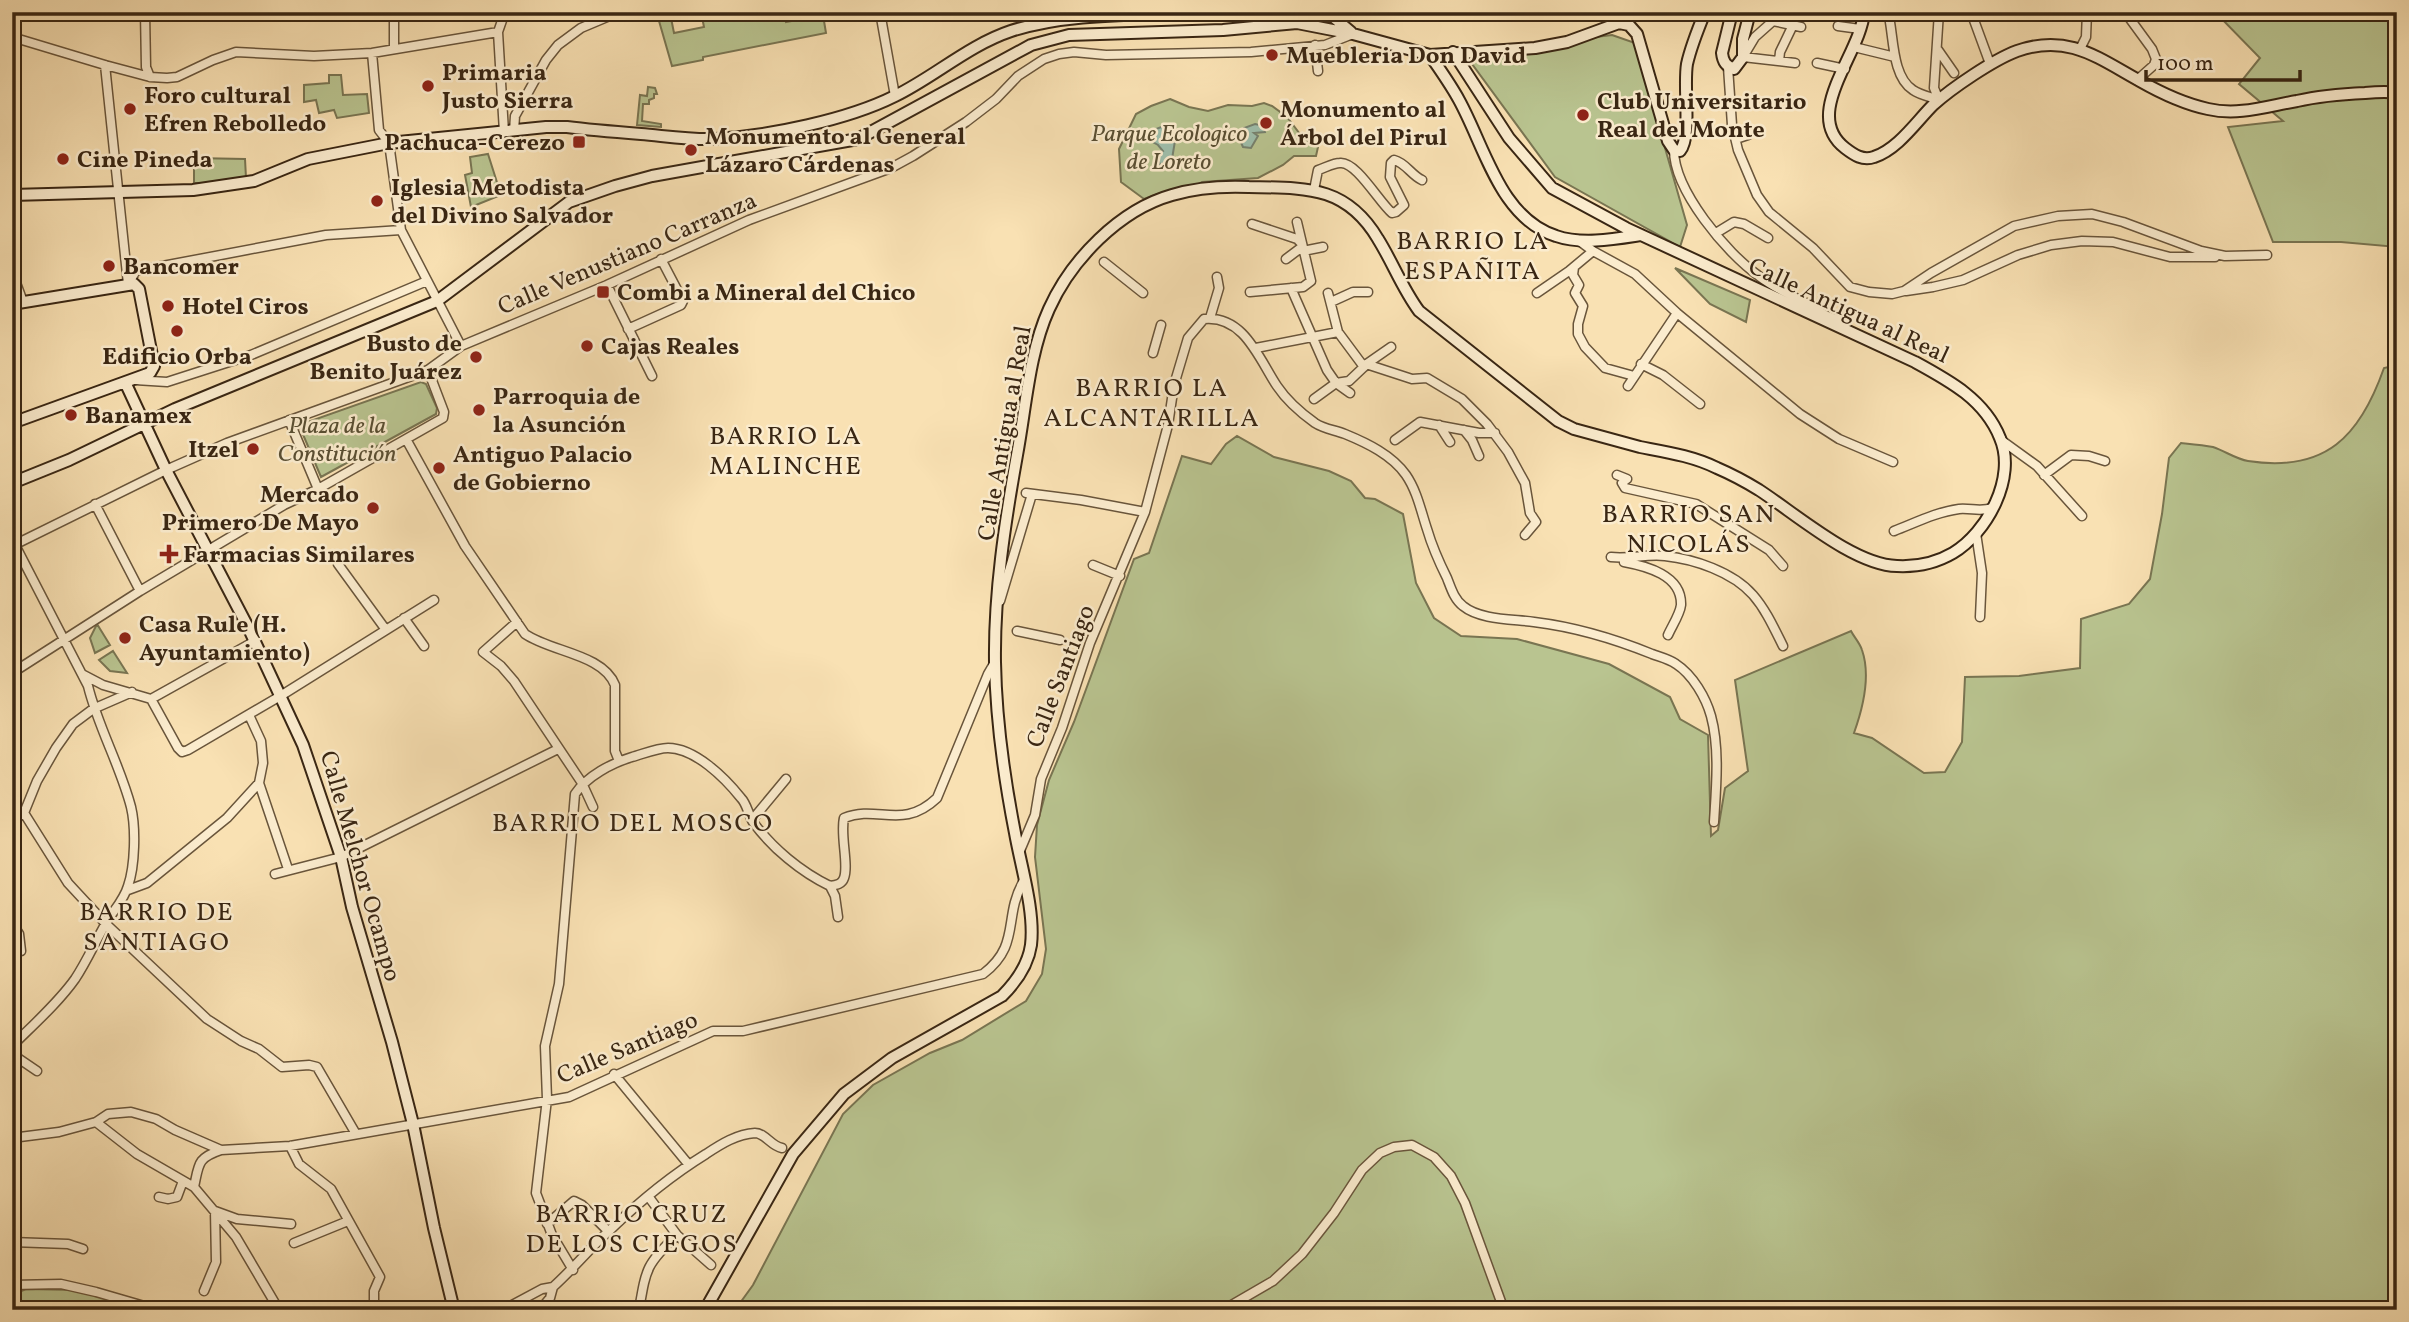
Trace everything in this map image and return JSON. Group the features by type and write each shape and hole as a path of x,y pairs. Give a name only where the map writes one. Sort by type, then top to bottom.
{"main road":[{"path":"12,195 193,190 254,181 308,159 390,143 567,127 691,138 741,137 830,121 895,96 981,44 1009,31 1066,20 1211,12"},
{"path":"1318,12 1332,16 1353,34"},
{"path":"12,483 46,470 175,409 436,301 569,202 652,176 858,139 1031,45 1049,39 1069,35 1223,30 1297,23 1353,34 1430,55 1535,48 1567,42 1619,23 1629,25 1637,34 1668,141 1674,149 1680,151 1687,133 1687,66 1694,38 1705,12"},
{"path":"1732,12 1722,53 1728,67 1734,69 1743,57 1743,39 1750,12"},
{"path":"1864,12 1854,47 1830,101 1829,123 1842,146 1858,157 1872,158 1887,150 1939,100 2016,51 2038,45 2058,44 2080,49 2182,101 2209,109 2240,112 2323,97 2397,93"},
{"name":"Calle Antigua al Real","path":"705,1310 793,1154 844,1094 892,1058 985,1007 1013,985 1027,961 1032,931 1004,776 995,662 998,607 1012,482 1034,361 1048,311 1070,272 1084,255 1134,212 1181,192 1243,187 1314,190 1330,194 1350,204 1366,221 1379,240 1405,293 1429,321 1558,421 1574,429 1696,459 1717,468 1756,488 1846,549 1872,562 1920,566 1935,562 1955,552 1976,533 1992,508 2003,476 2001,440 1990,418 1974,399 1926,368 1641,235 1552,188 1509,138 1453,52"},
{"path":"1430,55 1459,100 1492,172 1524,217 1541,230 1578,240 1641,235"},
{"path":"12,423 150,373 154,366 139,289 134,284 18,303"},
{"name":"Calle Melchor Ocampo","path":"128,381 144,425 282,695 303,745 341,857 352,907 392,1042 454,1310"}],"street":[{"path":"145,12 146,66 150,77"},
{"path":"394,12 394,49"},
{"path":"505,12 498,32 509,132"},
{"path":"509,132 546,60 558,45 581,28 619,12"},
{"path":"880,12 895,96"},
{"path":"1888,12 1893,26 1892,42 1901,77 1912,89 1939,100"},
{"path":"1939,12 1934,88 1939,100"},
{"path":"1971,12 1989,61"},
{"path":"2080,49 2086,37 2087,12"},
{"path":"2125,12 2156,60 2137,80"},
{"path":"1779,61 1797,27 1775,16 1755,37 1743,57 1795,63"},
{"path":"1838,26 1860,29"},
{"path":"12,37 150,77 177,77 236,52 314,56 372,53 498,32"},
{"name":"Calle Venustiano Carranza","path":"13,543 227,443 428,370 461,346 805,198 859,181 913,156 966,122 996,99 1018,76 1044,59 1074,52 1106,55 1251,52 1325,45 1353,34"},
{"path":"1315,45 1318,71"},
{"path":"1854,47 1895,57"},
{"path":"1938,50 1954,72"},
{"path":"372,53 379,130 390,143 401,230 461,346"},
{"path":"1817,63 1845,69"},
{"path":"105,65 128,284"},
{"path":"1728,67 1732,125 1756,195 1769,212 1813,248 1850,287 1892,294 1933,288 1963,280 2018,255 2051,245 2082,241 2113,242 2170,257 2267,255"},
{"path":"1736,139 1748,135"},
{"path":"1674,149 1674,163 1700,214 1756,275 1828,318 1844,321"},
{"path":"1314,190 1318,170 1346,163 1361,176 1392,213 1404,205 1390,177 1391,163 1394,160 1402,162 1414,176 1422,180"},
{"path":"1904,291 2014,226 2058,216 2091,214 2225,256"},
{"path":"1250,292 1303,287 1311,281 1297,222"},
{"path":"1716,233 1734,222 1744,224 1768,238"},
{"path":"1252,224 1297,239 1302,247"},
{"path":"128,284 136,271 326,235 401,230"},
{"path":"1578,240 1635,274 1677,313 1800,414 1839,439 1893,462"},
{"path":"1286,258 1302,247 1323,247"},
{"path":"1537,293 1593,251"},
{"path":"628,329 681,305 682,301 661,259"},
{"path":"1104,262 1143,293"},
{"path":"1574,267 1573,275 1579,285 1575,293 1583,306 1578,334 1585,348 1605,368 1634,376"},
{"path":"12,272 18,303"},
{"path":"1217,277 1219,288 1210,318 1216,317 1225,322 1251,341 1277,387 1294,407 1319,426 1344,434 1391,458 1406,475 1416,494 1436,555 1455,597 1462,605 1486,615 1548,623 1591,633 1629,644 1680,666 1703,695 1711,716 1715,735 1717,778 1714,822"},
{"path":"128,381 167,382 251,355 427,281"},
{"path":"607,285 652,376"},
{"path":"1291,288 1327,370 1336,383 1350,393"},
{"path":"1368,292 1353,292 1330,298 1338,332 1365,366 1412,379 1427,378 1435,382 1455,393 1495,433 1518,467 1527,488 1530,513 1536,522 1525,535"},
{"path":"1628,386 1677,313"},
{"name":"Calle Santiago","path":"1018,855 1035,815 1041,779 1062,728 1090,643 1145,512 1168,425 1174,385 1188,338 1204,318 1210,318"},
{"path":"1153,353 1161,325"},
{"path":"1256,348 1338,332"},
{"path":"1314,399 1336,383 1349,381 1391,347"},
{"path":"1641,364 1663,375 1700,404"},
{"path":"12,673 140,591 284,505 318,489 445,415 428,370"},
{"path":"289,420 318,489"},
{"path":"1395,440 1420,422 1495,433"},
{"path":"1439,425 1450,442"},
{"path":"1464,430 1479,456"},
{"path":"406,439 465,546 525,634 537,642 605,669 615,685 615,751 619,761"},
{"path":"2001,440 2037,466 2082,516"},
{"path":"2044,475 2071,455 2089,456 2105,461"},
{"path":"1617,475 1627,479 1622,484 1625,488 1696,505 1769,550 1783,566"},
{"path":"998,607 1029,493 1145,512"},
{"path":"95,504 140,591"},
{"path":"1894,531 1935,515 1960,509 1984,511 1992,508"},
{"path":"1976,533 1982,573 1980,617"},
{"path":"12,1045 73,982 128,890 133,870 131,809 111,747 93,709 88,686 13,543"},
{"path":"1668,635 1681,606 1674,585 1657,571 1611,557 1626,559 1651,555 1667,556 1718,570 1751,592 1766,612 1783,646"},
{"path":"338,564 386,630"},
{"path":"1093,565 1120,576"},
{"path":"82,674 103,685 151,699 182,752 249,715 434,600"},
{"path":"404,618 424,646"},
{"path":"517,622 482,652 501,666 514,681 582,783 593,807"},
{"path":"1017,631 1060,640"},
{"path":"151,699 255,641"},
{"path":"830,886 843,881 845,875 844,818 860,814 913,814 926,808 937,798 995,662"},
{"path":"12,820 24,813 37,781 73,724 93,709 132,692"},
{"path":"249,715 261,741 259,783 288,869"},
{"path":"573,1269 547,1224 536,1193 547,1099 545,1046 560,973 575,793 582,783 619,761 668,748 687,751 700,758 743,799 752,820 782,853 805,872 830,886 835,896 838,917"},
{"path":"275,874 341,857 558,749"},
{"path":"752,820 786,779"},
{"path":"128,890 147,883 227,818 259,783"},
{"path":"24,813 68,883 184,1000 207,1019 259,1049 282,1067 317,1067 356,1133"},
{"name":"Calle Santiago","path":"12,1138 59,1132 96,1122 108,1114 131,1112 156,1119 221,1150 290,1146 569,1097 614,1074 661,1056 713,1031 743,1031 983,974 996,964 1006,949 1011,933 1015,897 1023,881"},
{"path":"12,923 19,934 21,951"},
{"path":"12,1054 37,1071"},
{"path":"614,1074 688,1165"},
{"path":"96,1122 137,1154 194,1187 236,1237 279,1310"},
{"path":"503,1310 542,1289 553,1287 608,1231 648,1196 688,1165 726,1141 757,1133 763,1135 775,1147 782,1148"},
{"path":"1223,1310 1273,1281 1302,1254 1334,1213 1362,1170 1380,1153 1394,1147 1412,1145 1434,1157 1451,1176 1465,1203 1504,1310"},
{"path":"290,1146 299,1164 331,1189 380,1277 374,1292 374,1301 363,1310"},
{"path":"194,1187 204,1155 221,1150"},
{"path":"159,1196 168,1199 177,1197 183,1181"},
{"path":"648,1196 677,1235 710,1265"},
{"path":"547,1224 574,1201 582,1205 608,1231"},
{"path":"215,1211 237,1219 291,1224"},
{"path":"204,1291 216,1262 215,1211"},
{"path":"294,1243 348,1222"},
{"path":"639,1310 646,1272 656,1255 677,1235"},
{"path":"12,1242 68,1244 83,1249"},
{"path":"12,1285 61,1284 158,1310"},
{"path":"540,1310 550,1298 553,1287"}],"green space":[{"path":"673,12 671,18 674,33 704,27 701,12 726,12 727,17 746,12 784,12 786,22 823,15 826,33 703,57 703,60 672,66 657,14"},
{"path":"2215,12 2397,12 2397,247 2341,242 2273,242 2228,127 2283,121 2239,84 2260,58"},
{"name":"Club Universitario Real del Monte","path":"1612,35 1635,43 1687,225 1680,247 1555,177 1464,53"},
{"path":"329,75 341,75 343,95 367,94 369,113 337,118 334,110 319,113 316,100 304,102 304,85 329,83"},
{"path":"648,87 655,88 657,94 649,100 649,104 643,104 642,121 661,124 661,127 637,125 640,95 647,96"},
{"name":"Parque Ecologico de Loreto","path":"1170,99 1208,111 1228,105 1252,106 1264,103 1272,106 1287,117 1303,138 1318,147 1316,156 1294,156 1258,178 1202,182 1187,191 1163,192 1144,199 1121,182 1119,149 1136,114"},
{"path":"488,154 501,195 471,207 465,175 472,173 470,157"},
{"path":"194,158 245,159 246,178 220,183 194,183"},
{"path":"1675,268 1750,300 1746,322 1710,304"},
{"path":"2397,365 2397,1310 735,1310 753,1285 843,1114 873,1085 930,1053 962,1040 1026,1001 1042,974 1046,949 1035,857 1037,825 1049,780 1074,722 1134,559 1149,553 1182,456 1211,464 1226,444 1237,436 1274,457 1329,471 1351,481 1365,498 1375,499 1403,514 1416,583 1434,618 1461,636 1517,639 1609,664 1670,697 1680,719 1708,735 1711,836 1718,830 1725,788 1748,771 1735,680 1851,631 1861,647 1866,670 1863,703 1854,733 1872,738 1924,773 1945,772 1962,742 1965,677 2019,676 2080,668 2081,619 2129,604 2150,579 2169,458 2181,443 2213,447 2248,461 2299,461 2319,455 2351,430 2364,413 2384,368"},
{"name":"Plaza de la Constitución","path":"421,382 426,384 437,408 436,414 321,477 299,425"},
{"path":"97,624 110,645 95,653 90,638"},
{"path":"113,651 127,673 110,671 99,660"},
{"path":"26,1289 78,1290 152,1310 12,1310 12,1295"}],"shaded area":[{"path":"1255,124 1264,126 1265,132 1254,133 1258,136 1251,148 1243,147 1238,136 1244,128"},
{"path":"1164,126 1175,141 1172,159 1160,165 1157,155 1163,151 1149,140 1156,129"}],"place":[{"name":"Muebleria Don David","path":"1272,55"},
{"name":"Primaria Justo Sierra","path":"428,86"},
{"name":"Foro cultural Efren Rebolledo","path":"130,109"},
{"name":"Club Universitario Real del Monte","path":"1583,115"},
{"name":"Monumento al Árbol del Pirul","path":"1266,123"},
{"name":"Pachuca-Cerezo","path":"579,142"},
{"name":"Monumento al General Lázaro Cárdenas","path":"691,150"},
{"name":"Cine Pineda","path":"63,159"},
{"name":"Iglesia Metodista del Divino Salvador","path":"377,201"},
{"name":"Bancomer","path":"109,266"},
{"name":"Combi a Mineral del Chico","path":"603,292"},
{"name":"Hotel Ciros","path":"168,306"},
{"name":"Edificio Orba","path":"177,331"},
{"name":"Cajas Reales","path":"587,346"},
{"name":"Busto de Benito Juárez","path":"476,357"},
{"name":"Parroquia de la Asunción","path":"479,410"},
{"name":"Banamex","path":"71,415"},
{"name":"Itzel","path":"253,449"},
{"name":"Antiguo Palacio de Gobierno","path":"439,468"},
{"name":"Mercado Primero De Mayo","path":"373,508"},
{"name":"Farmacias Similares","path":"169,554"},
{"name":"Casa Rule (H. Ayuntamiento)","path":"125,638"}],"district":[{"name":"BARRIO LA ESPAÑITA","path":"1473,255"},
{"name":"BARRIO LA ALCANTARILLA","path":"1152,402"},
{"name":"BARRIO LA MALINCHE","path":"786,450"},
{"name":"BARRIO SAN NICOLÁS","path":"1689,528"},
{"name":"BARRIO DEL MOSCO","path":"633,822"},
{"name":"BARRIO DE SANTIAGO","path":"157,926"},
{"name":"BARRIO CRUZ DE LOS CIEGOS","path":"632,1228"}]}
